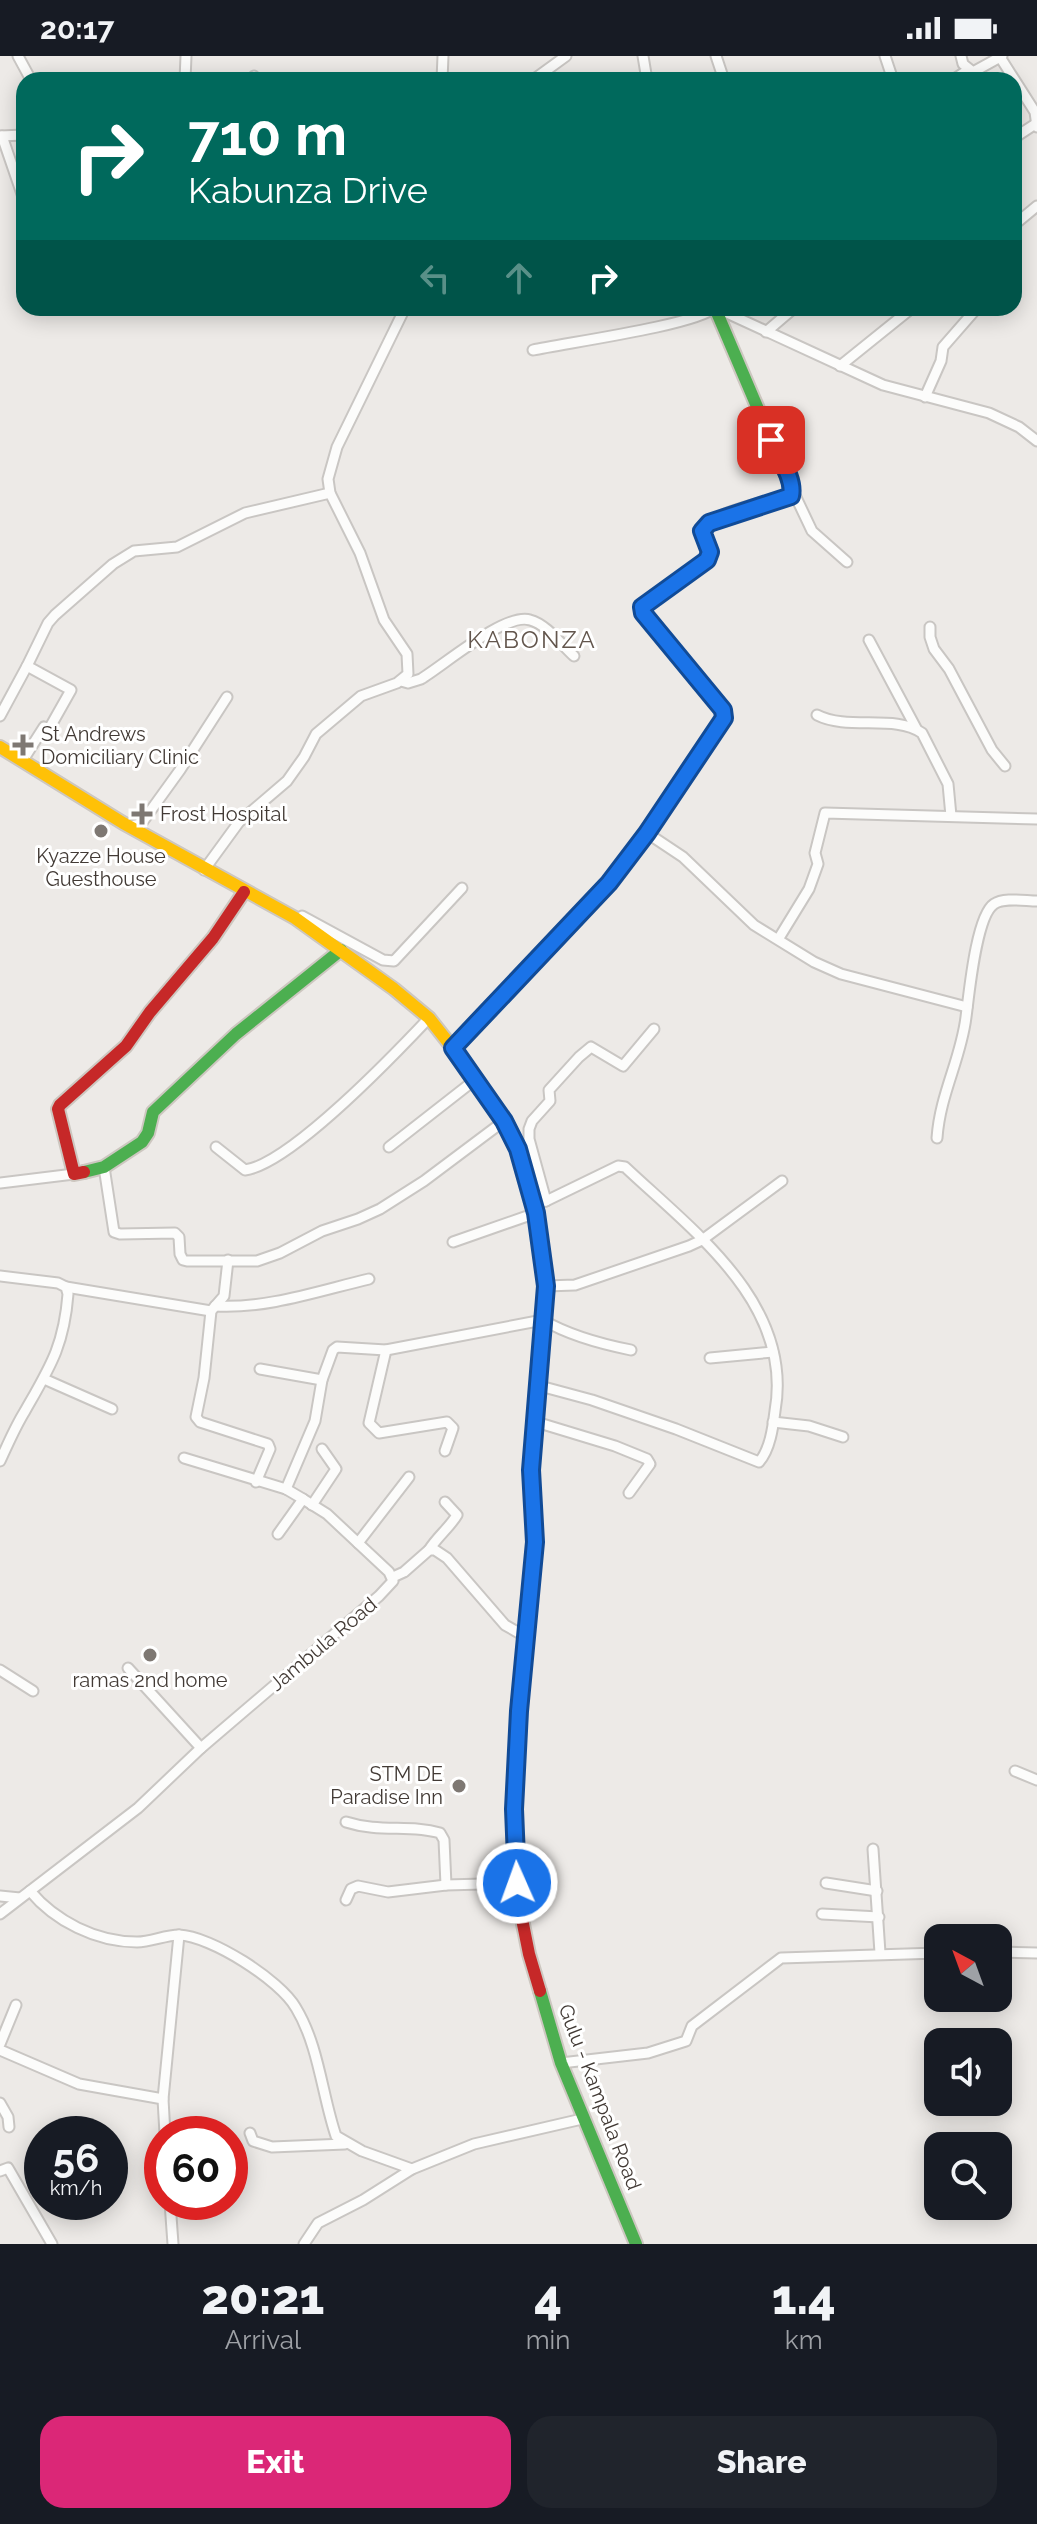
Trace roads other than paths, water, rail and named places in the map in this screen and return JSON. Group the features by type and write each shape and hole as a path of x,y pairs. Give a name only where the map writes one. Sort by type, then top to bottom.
{"main road":[{"path":"453,1048 594,901 647,833 724,718 723,710 643,613 642,607 707,560 710,552 702,531 704,527 725,516 791,496 793,491 718,316"},
{"name":"Gulu - Kampala Road","path":"0,747 204,870 295,918 429,1018 476,1079 504,1121 518,1149 539,1205 546,1286 531,1470 535,1542 514,1809 517,1883 529,1954 561,2063 636,2244"},
{"path":"249,894 150,1012 126,1046 60,1105 58,1109 74,1174 104,1167 142,1142 148,1133 153,1112 236,1034 341,950"}],"street":[{"path":"544,72 566,56"},
{"path":"961,56 968,70 973,72 1001,57"},
{"path":"1022,91 1035,112 1036,124"},
{"path":"1,136 16,178"},
{"path":"204,870 239,822 287,781 316,734 361,696 401,681 408,674 407,654 384,620 360,553 330,493 328,479 337,447 401,316"},
{"path":"533,350 667,325 698,316"},
{"path":"732,316 883,385 989,413 1019,427 1037,441"},
{"path":"766,332 785,316"},
{"path":"840,366 902,316"},
{"path":"925,397 936,374 943,347 970,316"},
{"path":"793,491 812,531 847,562"},
{"path":"0,716 48,623 113,564 134,551 177,547 245,513 330,493"},
{"path":"401,681 408,683 421,679 498,626 521,618 533,620 542,626 574,656"},
{"path":"930,627 934,649 949,669 992,750 1005,766"},
{"path":"869,640 948,784 951,816"},
{"path":"23,760 44,727 49,729 71,690 27,666"},
{"path":"130,826 141,824 227,697"},
{"path":"817,715 844,723 916,728"},
{"path":"779,938 809,889 818,864 815,853 825,813 1037,819"},
{"path":"647,833 683,857 754,925 814,962 841,974 967,1007"},
{"path":"249,894 283,905 388,962 399,958 462,888"},
{"path":"937,1138 940,1107 963,1035 968,988 986,914 995,903 1002,901 1037,901"},
{"path":"216,1147 245,1170 285,1152 361,1086 429,1018"},
{"path":"539,1205 529,1129 550,1101 549,1090 591,1047 623,1066 654,1029"},
{"path":"389,1147 476,1079"},
{"path":"104,1167 114,1232 175,1233 179,1237 183,1260 257,1261 380,1209 424,1181 504,1121"},
{"path":"453,1242 622,1165 716,1251 765,1320 778,1374 773,1422 762,1460 754,1462 676,1429 540,1386"},
{"path":"0,1183 74,1174"},
{"path":"546,1286 575,1285 702,1240 782,1181"},
{"path":"228,1260 226,1290 213,1308 196,1417 200,1422 268,1444 270,1449 256,1482"},
{"path":"0,1276 213,1308 270,1303 369,1279"},
{"path":"0,1461 60,1343 67,1313 66,1287"},
{"path":"286,1489 315,1421 322,1380 333,1350 337,1347 386,1350 543,1320 585,1338 631,1350"},
{"path":"386,1350 369,1423 379,1433 447,1422 453,1428 445,1451"},
{"path":"710,1358 773,1352"},
{"path":"260,1369 322,1380"},
{"path":"44,1379 112,1409"},
{"path":"536,1422 647,1459 650,1464 648,1470 629,1493"},
{"path":"773,1422 809,1426 843,1437"},
{"path":"278,1534 336,1469 322,1449"},
{"path":"184,1458 286,1489 308,1502 358,1543 393,1577"},
{"path":"358,1543 409,1477"},
{"name":"Jambula Road","path":"0,1914 138,1808 201,1748 379,1596 393,1577 404,1572 429,1550 441,1531 456,1519 457,1515 445,1502"},
{"path":"429,1550 435,1550 447,1558 505,1625 526,1637"},
{"path":"128,1668 201,1748"},
{"path":"0,1670 33,1691"},
{"path":"1015,1771 1037,1780"},
{"path":"346,1822 367,1829 440,1833 444,1840 446,1885"},
{"path":"873,1849 880,1953"},
{"path":"346,1900 351,1889 358,1886 388,1892 446,1885 517,1883"},
{"path":"826,1883 877,1891"},
{"path":"30,1891 52,1914 90,1932 137,1942 179,1935 197,1938 214,1945 271,1982 293,2003 319,2068 336,2136 348,2145 412,2169"},
{"path":"0,1896 20,1898"},
{"path":"822,1914 879,1917"},
{"path":"164,2116 179,1935"},
{"path":"1012,1952 1037,1953"},
{"path":"561,2063 648,2053 686,2041 692,2026 781,1958 924,1953"},
{"path":"16,2005 0,2047 79,2084 163,2099"},
{"path":"0,2103 8,2117 9,2127"},
{"path":"304,2244 318,2223 363,2200 412,2169 474,2144 582,2119"},
{"path":"250,2133 253,2141 272,2147 348,2145"},
{"path":"0,2171 8,2168 52,2244"},
{"path":"171,2220 173,2244"}],"place":[{"name":"St Andrews Domiciliary Clinic","path":"23,745"},
{"name":"Frost Hospital","path":"142,814"},
{"name":"Kyazze House Guesthouse","path":"101,831"},
{"name":"ramas 2nd home","path":"150,1655"},
{"name":"STM DE Paradise Inn","path":"459,1786"}],"district":[{"name":"KABONZA","path":"532,640"}]}
